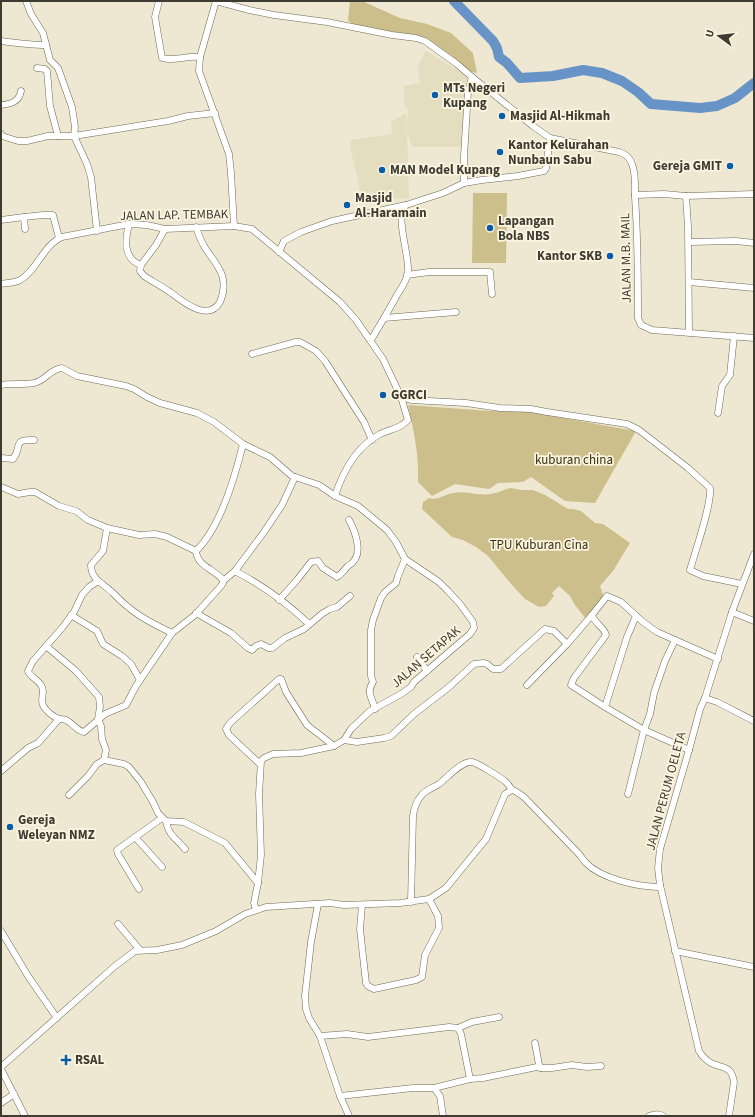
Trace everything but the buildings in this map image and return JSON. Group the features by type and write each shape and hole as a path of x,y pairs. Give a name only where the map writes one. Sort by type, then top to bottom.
{"street":[{"path":"26,1 31,14 43,32 51,61 58,68 72,107 75,127 74,136 90,172 97,231"},
{"path":"159,1 155,17 162,58 174,59 200,57"},
{"path":"234,226 230,163 224,138 200,71 200,57 216,1 274,15 327,22 392,35 416,38 425,41 438,49 550,138 625,154 629,157 633,166 635,195"},
{"path":"1,41 23,42 30,45 46,45"},
{"path":"37,68 45,69 47,71 50,106 58,136"},
{"path":"464,183 468,92 472,77"},
{"path":"1,105 12,103 17,100 21,91"},
{"path":"1,136 18,141 27,141 48,136 74,136 168,121 188,116 214,113"},
{"path":"279,252 284,241 301,232 332,221 406,205 443,193 464,183 544,171 550,148 550,138"},
{"name":"JALAN M.B. MAIL","path":"754,194 686,196 664,194 635,195 640,323 644,327 652,330 754,338"},
{"path":"686,196 689,242 689,332"},
{"path":"371,340 408,274 401,212 406,205"},
{"path":"1,220 49,214 53,215 59,238 21,279 1,284"},
{"path":"24,217 25,229"},
{"path":"129,224 127,251 135,263 141,265"},
{"name":"JALAN LAP. TEMBAK","path":"59,238 129,224 147,225 165,229 234,226 252,229 340,302 356,320 383,359 401,397 408,420 396,429 380,434 372,440"},
{"path":"165,229 156,245 141,265 140,271 144,276 185,303 194,308 209,311 214,309 222,299 224,283 219,269 204,246 196,227"},
{"path":"689,242 736,241 754,243"},
{"path":"407,275 436,272 490,272 492,294"},
{"path":"689,282 754,288"},
{"path":"384,318 456,312"},
{"path":"718,413 722,386 730,375 734,336"},
{"path":"252,354 296,342 300,342 316,351 338,380 364,422 372,440 359,450 349,464 339,483 335,496"},
{"name":"JALAN SETAPAK","path":"1,385 33,383 44,378 54,370 62,368 77,376 126,386 160,403 197,413 214,422 243,444 270,457 295,477 322,486 335,496 358,506 387,530 406,559 439,582 460,604 474,626 473,630 414,682 411,687 402,694 370,711 351,729 344,740 334,746 301,753 269,755 264,758 260,764"},
{"path":"401,397 411,400 436,400 500,408 531,409 627,424 640,430 688,468 710,488 708,505 690,570 703,576 742,584"},
{"path":"1,458 13,459 17,453 21,441 24,439 34,440"},
{"path":"223,581 220,576 199,561 196,556 196,551 208,538 218,519 228,493 243,444"},
{"path":"98,581 89,587 82,595 74,612 33,661 28,671 29,674 40,683 43,689 43,707 59,719 64,719 79,731 84,732 98,719 112,710 119,709 126,705 140,680 172,633 196,613 221,586 223,581 236,571 282,505 295,477"},
{"path":"1,487 18,494 35,492 59,506 76,511 88,520 106,528 139,535 155,534 167,537 196,551"},
{"path":"279,600 311,562 318,561 323,568 337,577 353,563 357,556 358,548 354,530 349,520"},
{"path":"106,528 103,551 91,565 93,575 118,600 142,618 172,633"},
{"name":"JALAN PERUM OELETA","path":"729,1116 734,1082 732,1073 727,1068 711,1063 704,1058 699,1051 660,885 658,868 660,850 700,709 718,659 732,612 754,554"},
{"path":"375,709 372,696 369,693 369,689 373,682 371,676 371,630 373,620 378,610 381,598 385,592 396,583 406,559"},
{"path":"236,571 273,594 279,600 292,608 309,624"},
{"path":"196,613 231,633 250,650 261,644 272,648 285,638 301,631 323,613 337,607 350,596"},
{"path":"527,684 567,644 607,596 621,602 657,632 718,659"},
{"path":"732,612 754,621"},
{"path":"592,614 593,618 604,630 606,635 571,683 574,687 605,707 644,730 689,750"},
{"path":"71,615 98,631 103,644 122,656 131,664 140,680"},
{"path":"605,707 627,637 636,616"},
{"path":"344,740 358,742 391,736 414,714 449,687 474,664 483,663 487,664 493,669 501,669 545,629 554,631 567,644"},
{"path":"628,794 644,730 663,667 675,640"},
{"path":"46,646 76,671 99,697 100,706 98,719 106,750 104,760"},
{"path":"416,657 427,671"},
{"path":"256,910 254,903 261,855 260,764 229,735 226,729 230,723 279,679 281,679 281,682 295,707 307,725 334,746"},
{"path":"705,698 717,702 754,721"},
{"path":"1,771 28,748 38,742 59,719"},
{"path":"69,795 102,760 124,764 129,767 141,782 164,819 169,833 185,849"},
{"path":"411,902 413,816 415,806 419,797 424,792 439,784 460,766 470,762 479,764 506,782 512,790 524,797 578,852 586,863 594,869 628,883 650,886 660,885"},
{"path":"25,1116 1,1068 125,958 135,951 157,950 182,946 199,939 245,914 276,906 318,904 362,905 411,902 429,899 446,888 486,839 505,794 512,790"},
{"path":"139,889 117,851 118,848 164,819 184,822 225,843 258,882"},
{"path":"135,837 162,867"},
{"path":"362,905 360,929 366,983 374,989 416,980 422,977 425,955 439,928 438,916 429,899"},
{"path":"318,904 311,942 306,1009 309,1018 320,1036 340,1096 349,1116"},
{"path":"118,924 140,950"},
{"path":"1,931 28,976 57,1018"},
{"path":"675,951 754,967"},
{"path":"320,1036 347,1034 368,1037 449,1027 458,1028 472,1022 499,1017"},
{"path":"458,1028 461,1034 470,1079"},
{"path":"535,1043 539,1065 541,1068"},
{"path":"340,1096 413,1088 434,1088 470,1079 483,1078 537,1067 552,1068 572,1065 587,1068 601,1066"},
{"path":"434,1088 440,1096 443,1116"},
{"path":"1,1103 14,1094"},
{"path":"649,1116 653,1114 660,1114 663,1116"}],"shaded area":[{"path":"426,51 467,76 462,147 412,147 407,132 409,198 361,201 350,140 392,134 391,122 406,113 407,128 408,109 404,104 404,86 420,83 418,65"}],"green space":[{"path":"350,1 362,1 400,18 427,24 451,33 473,53 477,73 462,70 431,47 405,34 362,27 351,23 348,20"},
{"name":"Lapangan Bola NBS","path":"473,193 507,193 506,263 472,263"},
{"name":"kuburan china","path":"408,405 490,411 529,412 636,431 595,503 565,501 531,477 523,482 498,483 489,489 455,484 432,496 418,482 417,452"},
{"name":"TPU Kuburan Cina","path":"511,488 533,490 545,495 568,509 581,511 595,523 603,524 630,543 613,571 600,586 603,595 597,606 586,619 570,596 559,586 552,593 554,596 546,606 539,607 525,599 488,556 463,540 452,537 422,509 423,502 429,498 435,499 458,492 490,494"}],"waterway":[{"path":"454,1 493,41 497,48 499,57 507,63 520,78 553,76 583,70 602,73 622,81 638,92 651,104 700,108 717,106 735,98 754,83"}],"place":[{"name":"MTs Negeri Kupang","path":"435,95"},
{"name":"Masjid Al-Hikmah","path":"502,116"},
{"name":"Kantor Kelurahan Nunbaun Sabu","path":"500,152"},
{"name":"Gereja GMIT","path":"730,166"},
{"name":"MAN Model Kupang","path":"382,170"},
{"name":"Masjid Al-Haramain","path":"347,205"},
{"name":"Lapangan Bola NBS","path":"490,228"},
{"name":"Kantor SKB","path":"610,256"},
{"name":"GGRCI","path":"383,395"},
{"name":"Gereja Weleyan NMZ","path":"10,827"},
{"name":"RSAL","path":"66,1060"}]}
